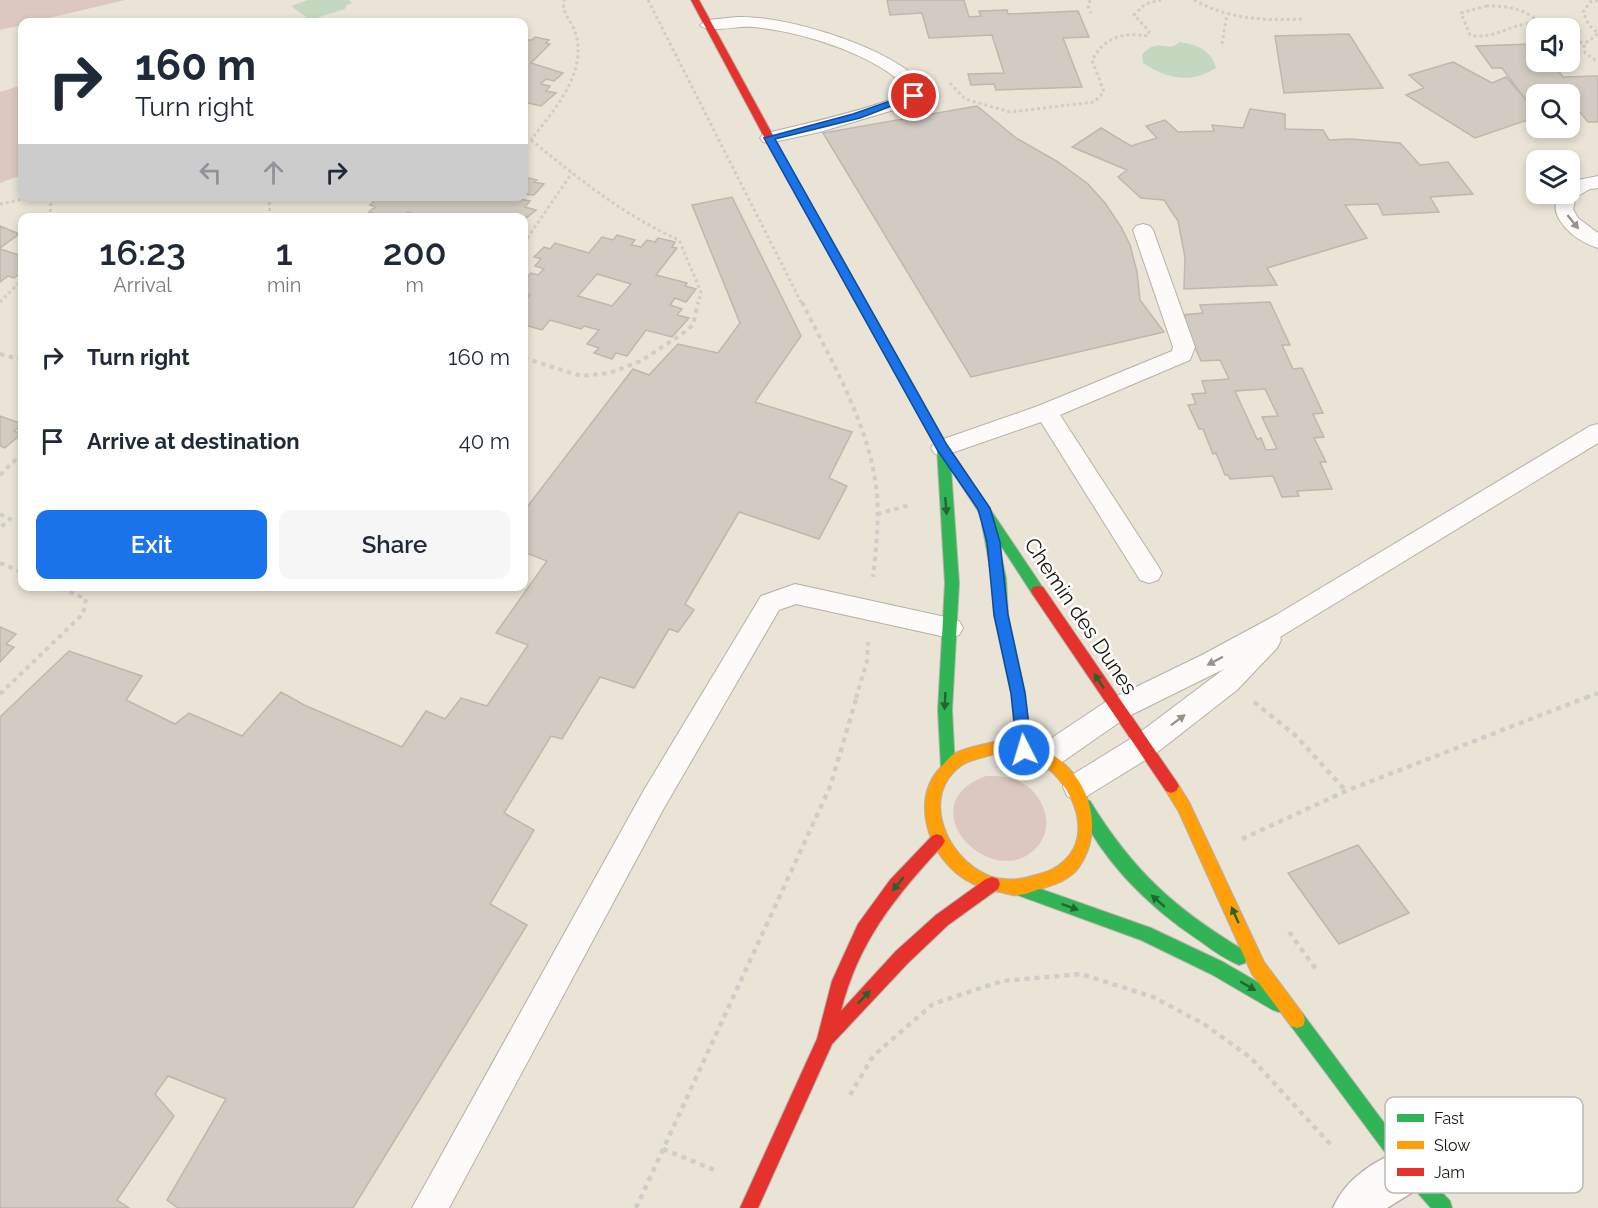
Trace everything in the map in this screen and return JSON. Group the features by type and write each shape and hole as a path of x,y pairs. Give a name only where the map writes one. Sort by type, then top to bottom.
{"street":[{"name":"Chemin des Dunes","path":"695,0 769,138 943,448 1117,709 1145,745 1184,807 1258,968"},
{"path":"943,448 952,583 945,710 948,767"},
{"name":"Chemin des Dunes","path":"984,508 993,542 1001,615 1018,693 1035,754"},
{"path":"1081,797 1087,826 1083,846 1073,863 1057,876 1038,885 1015,887 992,884 969,874 951,859 938,840 931,821 931,801 936,782 948,767 969,752 996,747 1035,754 1063,771 1081,797 1114,853 1153,897 1202,937 1258,968 1288,1010 1379,1189"},
{"path":"749,1208 825,1040 840,981 864,930 896,885 938,840"},
{"path":"825,1040 902,957 942,920 992,884"},
{"path":"1015,887 1145,934 1217,968 1288,1010"},
{"path":"1392,1193 1443,1208"}],"lane":[{"path":"708,25 752,21 797,30 872,57 903,72 913,80 918,89 914,96 902,102 814,128 769,138"},
{"path":"1580,187 1598,182"},
{"path":"1564,204 1563,209 1569,221 1598,242"},
{"path":"943,448 1046,412 1182,355 1184,347 1143,230"},
{"path":"1046,412 1149,573"},
{"path":"1035,754 1285,622 1598,432"},
{"path":"430,1208 654,799 770,603 795,594 950,628"},
{"path":"1081,797 1228,682 1285,622"}],"path":[{"path":"528,359 581,376 598,376 629,365 656,351 693,325 701,292 679,240 652,228 606,200 531,140 571,78 580,50 576,31 563,13 564,0"},
{"path":"1090,0 1088,6 1091,13"},
{"path":"947,80 965,99 1010,112 1094,102 1104,92 1092,60 1098,46 1112,38 1130,33 1148,36 1149,31 1134,15 1145,4 1161,0"},
{"path":"1194,0 1205,8 1227,14 1302,19"},
{"path":"1497,0 1503,7"},
{"path":"1584,44 1598,34 1589,25 1583,12 1590,2 1598,0"},
{"path":"1526,23 1505,33 1476,37 1470,34 1461,19 1461,13 1469,8 1503,7 1530,14 1534,18"},
{"path":"1222,44 1227,14"},
{"path":"1580,42 1584,44"},
{"path":"1584,44 1585,53 1598,62"},
{"path":"528,237 572,173"},
{"path":"0,204 18,200"},
{"path":"0,302 18,284"},
{"path":"0,354 18,359"},
{"path":"0,475 18,457"},
{"path":"0,514 10,519 0,528"},
{"path":"0,563 18,570"},
{"path":"0,694 82,614 86,599 68,591"},
{"path":"1228,682 1296,736 1346,791"},
{"path":"1236,844 1249,834 1346,791 1598,693"},
{"path":"849,1096 873,1056 933,1004 1002,981 1081,974 1153,996 1204,1024 1251,1058 1379,1189"}],"shaded area":[{"path":"0,0 125,0 49,18 18,18 18,26 0,30"},
{"path":"308,0 349,0 352,3 345,9 316,18 307,18 291,6"},
{"path":"1179,42 1191,44 1207,52 1216,68 1197,76 1179,78 1161,73 1143,63 1142,55 1153,46 1171,47"},
{"path":"18,86 18,176 0,183 0,92"},
{"path":"986,776 1007,777 1024,784 1039,799 1044,809 1046,829 1043,839 1036,848 1018,859 998,860 980,853 964,840 955,824 954,806 963,789"}],"building":[{"path":"887,0 964,0 969,17 981,16 979,11 1007,10 1008,14 1078,11 1089,37 1063,38 1082,87 996,90 994,84 971,85 968,74 1004,73 992,35 929,38 922,13 890,15"},
{"path":"1349,34 1383,88 1284,93 1275,36"},
{"path":"535,37 549,40 546,43 550,44 531,63 563,73 554,81 546,79 541,84 550,86 546,91 556,93 541,106 528,103 528,40"},
{"path":"1526,44 1526,72 1559,72 1563,77 1598,76 1598,122 1588,122 1580,112 1580,84 1526,84 1526,100 1502,68 1492,68 1476,46"},
{"path":"1453,62 1492,83 1506,77 1526,100 1526,120 1475,138 1406,95 1424,88 1409,75"},
{"path":"977,106 1016,138 1058,162 1088,184 1105,203 1130,245 1137,272 1140,300 1164,332 971,377 823,133"},
{"path":"1250,109 1285,114 1285,129 1323,130 1329,140 1350,139 1400,143 1420,165 1448,162 1473,194 1430,197 1439,212 1383,215 1378,204 1345,205 1367,238 1267,268 1277,285 1184,289 1185,257 1178,221 1164,200 1141,198 1118,177 1127,170 1072,147 1101,128 1131,146 1157,138 1146,126 1165,120 1178,132 1214,131 1212,125 1243,128"},
{"path":"528,178 544,184 534,195 528,194"},
{"path":"732,197 801,336 755,402 852,432 829,478 847,486 819,539 739,512 685,604 694,610 678,632 669,629 634,688 600,677 562,739 551,736 504,813 534,830 490,904 527,925 353,1208 178,1208 167,1200 226,1099 168,1076 155,1094 174,1116 117,1200 129,1208 0,1208 0,717 69,651 142,676 126,700 175,724 189,713 242,736 281,692 304,705 402,747 426,711 445,719 461,698 487,706 528,645 496,633 528,591 547,561 528,554 528,506 633,369 649,375 678,344 718,353 740,323 692,205"},
{"path":"374,201 528,201 530,201 525,207 536,210 528,217 528,213 372,213 369,212 375,207 370,205"},
{"path":"0,226 18,234 18,235 0,248"},
{"path":"617,235 635,240 631,245 641,247 647,240 655,242 658,238 675,242 672,247 677,248 656,275 687,283 685,286 696,289 686,302 675,298 670,305 682,309 677,315 689,318 672,337 646,330 627,356 616,353 612,359 594,353 599,348 587,344 599,330 584,326 581,329 550,320 542,330 528,326 528,297 530,295 528,294 528,276 531,273 538,275 544,269 535,266 541,259 534,257 544,247 550,249 555,243 589,253 602,237 613,240","holes":["597,274 631,284 612,306 578,296"]},
{"path":"0,249 18,255 18,275 14,278 8,276 0,282"},
{"path":"1270,302 1290,345 1282,345 1293,369 1302,368 1323,413 1313,414 1324,437 1314,438 1326,462 1320,462 1332,489 1297,491 1299,496 1282,497 1273,476 1230,479 1228,475 1225,475 1216,453 1213,454 1203,429 1199,429 1188,405 1196,404 1192,394 1206,393 1202,381 1229,379 1220,360 1201,361 1181,315 1203,313 1200,305","holes":["1265,389 1278,416 1262,417 1277,449 1266,450 1261,438 1257,439 1235,391"]},
{"path":"0,416 18,423 18,428 14,431 18,433 18,437 5,448 0,446"},
{"path":"0,627 16,634 6,644 14,647 0,662"},
{"path":"1358,845 1409,913 1339,944 1288,873"}],"traffic: fast":[{"path":"782,161 943,448 1038,591"},
{"path":"943,448 952,583 945,710 948,767"},
{"path":"988,524 999,578 1001,615 1018,693 1024,750"},
{"path":"1085,806 1116,854 1151,893 1191,926 1239,957"},
{"path":"1015,887 1145,934 1217,968 1279,1004"},
{"path":"1297,1020 1385,1138"},
{"path":"1430,1193 1443,1208"}],"traffic: slow":[{"path":"997,747 1034,753 1060,769 1080,800 1085,817 1085,834 1081,851 1071,865 1055,877 1018,888 985,882 958,864 939,838 931,809 937,781 958,759 997,747"},
{"path":"1171,786 1184,807 1258,968 1297,1020"}],"traffic: jam":[{"path":"695,0 782,161"},
{"path":"1038,591 1171,786"},
{"path":"749,1208 825,1040 840,981 864,930 896,885 937,841"},
{"path":"828,1037 902,957 942,920 992,884"}],"route":[{"path":"914,96 856,116 769,138 943,448 984,508 999,578 1001,615 1018,693 1024,750"}]}
